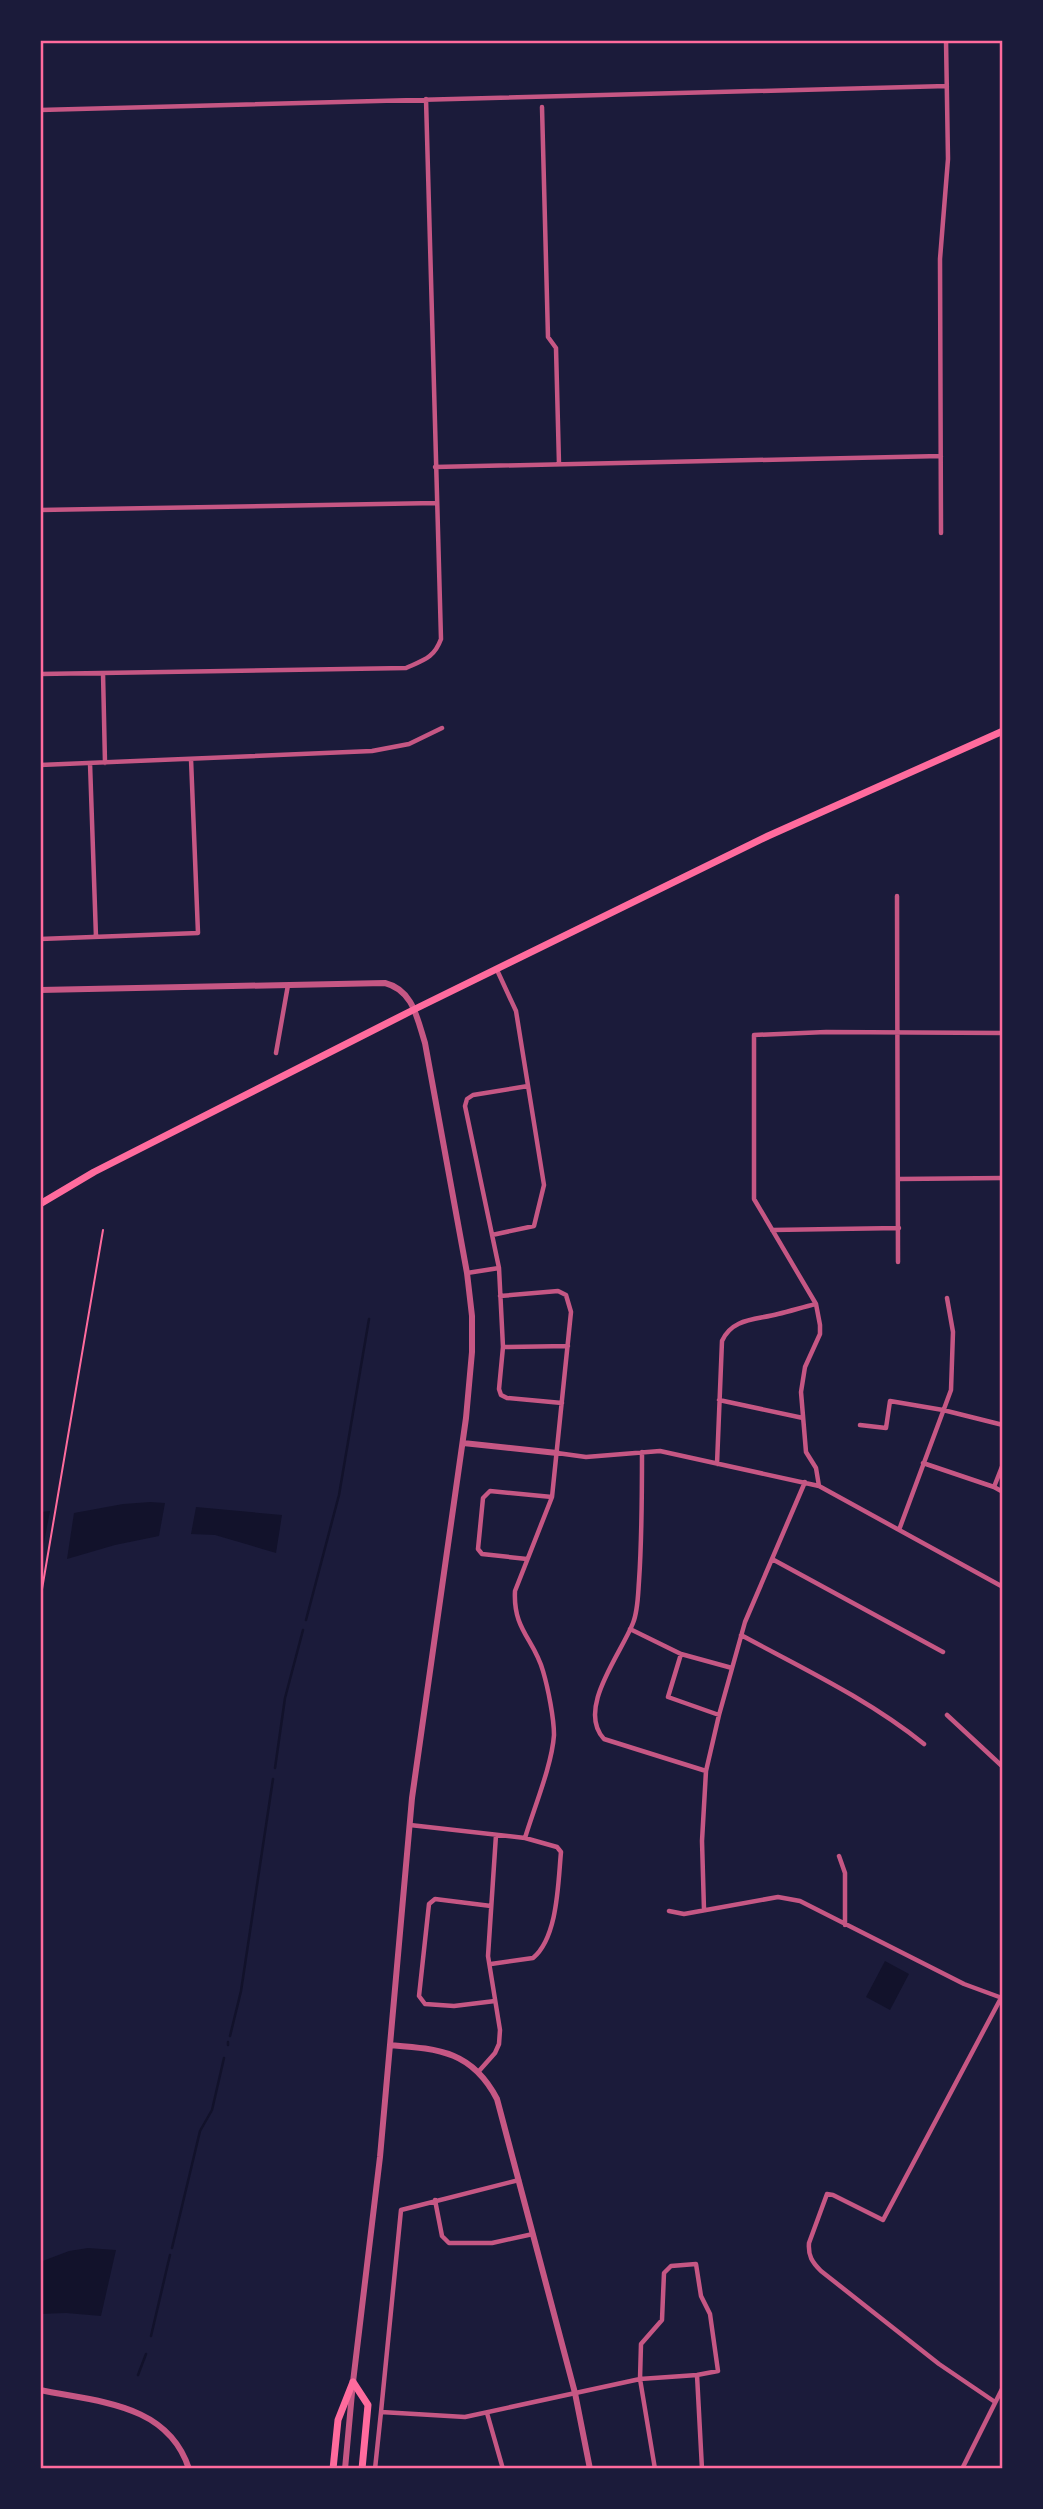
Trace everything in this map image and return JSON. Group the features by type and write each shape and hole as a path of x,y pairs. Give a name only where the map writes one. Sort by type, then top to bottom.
{"main road":[{"path":"40,1204 94,1172 496,969 768,836 1003,731"},
{"path":"333,2469 338,2420 353,2382"},
{"path":"353,2382 368,2405 362,2469"}],"street":[{"path":"941,533 940,259 948,159 946,40"},
{"path":"40,110 947,86"},
{"path":"40,674 406,668 426,660 437,651 441,639 426,99"},
{"path":"542,107 548,337 556,348 559,464"},
{"path":"435,467 941,456"},
{"path":"40,510 436,503"},
{"path":"103,673 105,762"},
{"path":"40,765 372,751 409,744 442,729"},
{"path":"40,939 198,933 191,759"},
{"path":"90,763 96,937"},
{"path":"897,896 898,1262"},
{"path":"492,1235 534,1226 544,1185 516,1011 496,969"},
{"path":"40,990 385,983 402,990 415,1009 425,1043 467,1273 472,1316 472,1352 463,1443 430,1659 410,1825 380,2157 345,2469"},
{"path":"276,1054 288,985"},
{"path":"819,1486 816,1468 806,1452 801,1392 805,1367 820,1334 816,1304 754,1199 754,1035 1003,1033"},
{"path":"528,1086 473,1095 467,1099 465,1106 499,1268 502,1347 499,1389 501,1395 507,1398 562,1403"},
{"path":"899,1179 1003,1178"},
{"path":"772,1230 898,1228"},
{"path":"467,1273 499,1268"},
{"path":"500,1296 558,1291 566,1295 570,1312 552,1497 515,1591 514,1606 518,1623 543,1670 554,1732 552,1749 525,1839"},
{"path":"899,1530 951,1390 953,1332 947,1298"},
{"path":"717,1464 722,1341 726,1331 746,1320 816,1304"},
{"path":"502,1347 568,1346"},
{"path":"719,1400 803,1418"},
{"path":"860,1424 886,1428 890,1401 943,1410 1003,1425"},
{"path":"463,1443 586,1457 670,1452 805,1482 819,1486 1003,1587"},
{"path":"642,1452 640,1561 634,1621 616,1654 593,1713 599,1734 604,1740 706,1771"},
{"path":"923,1463 1003,1492"},
{"path":"994,1487 1003,1464"},
{"path":"704,1910 702,1841 706,1771 719,1715 741,1635 805,1482"},
{"path":"527,1559 482,1554 478,1549 483,1498 490,1491 552,1497"},
{"path":"772,1559 943,1652"},
{"path":"630,1629 681,1654 732,1668"},
{"path":"741,1635 858,1698 924,1744"},
{"path":"681,1654 668,1697 719,1715"},
{"path":"947,1715 1003,1767"},
{"path":"410,1825 525,1839 557,1847 561,1852 553,1920 538,1954 533,1958 491,1964"},
{"path":"479,2071 495,2053 499,2044 500,2029 488,1956 496,1835"},
{"path":"839,1856 845,1873 845,1925"},
{"path":"669,1911 684,1914 778,1897 800,1901 964,1984 1002,1998 883,2220 827,2194 808,2251 810,2259 821,2271 939,2364 995,2402"},
{"path":"491,1906 435,1899 429,1904 419,1996 425,2004 454,2006 495,2001"},
{"path":"390,2045 436,2049 464,2060 479,2071 497,2099 575,2393 590,2469"},
{"path":"375,2469 401,2210 519,2180"},
{"path":"435,2200 442,2236 449,2244 492,2243 533,2234"},
{"path":"381,2412 457,2418 640,2379 718,2371 710,2314 701,2296 696,2264 671,2266 664,2273 662,2320 641,2344 640,2379 655,2469"},
{"path":"697,2375 702,2469"},
{"path":"962,2469 1003,2387"},
{"path":"40,2390 143,2414 172,2436 189,2469"},
{"path":"487,2413 503,2469"}],"path":[{"path":"40,1601 103,1230"}],"shaded area":[{"path":"150,1502 165,1503 159,1536 67,1559 74,1513"},
{"path":"196,1507 282,1515 276,1553 215,1535 191,1534"},
{"path":"50,1511 43,1548 40,1548 40,1512"},
{"path":"885,1961 909,1974 890,2010 866,1997"},
{"path":"88,2248 116,2250 101,2316 40,2314 40,2262 69,2251"}],"waterway":[{"path":"306,1620 339,1495 369,1319"},
{"path":"275,1768 285,1698 303,1630"},
{"path":"230,2036 241,1991 273,1779"},
{"path":"172,2248 200,2131 212,2110 224,2058"},
{"path":"151,2336 170,2255"},
{"path":"138,2375 146,2354"}]}
